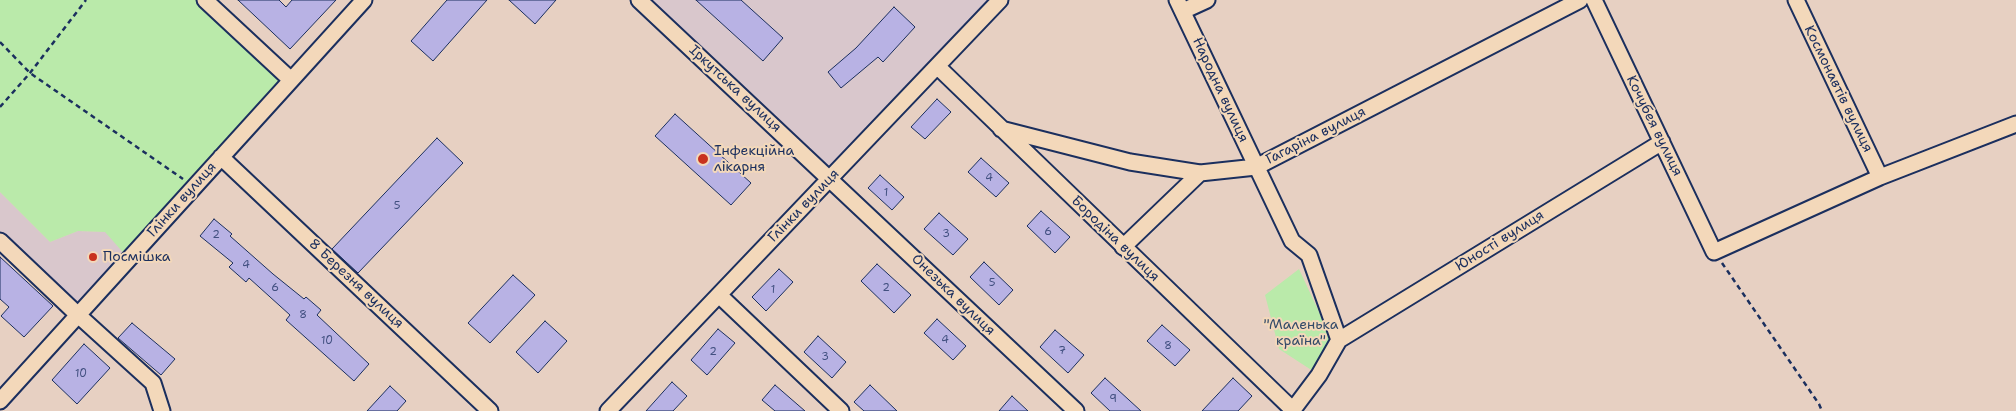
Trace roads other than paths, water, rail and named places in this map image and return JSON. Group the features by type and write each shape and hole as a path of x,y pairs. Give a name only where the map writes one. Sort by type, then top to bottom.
{"street":[{"path":"205,0 291,80"},
{"name":"Глінки вулиця","path":"0,401 364,0"},
{"name":"Іркутська вулиця","path":"639,0 831,178"},
{"name":"Глінки вулиця","path":"608,411 1000,0"},
{"path":"1180,6 1207,0"},
{"name":"Гагаріна вулиця","path":"1001,129 1130,162 1200,172 1256,167 1580,0"},
{"name":"Кочубея вулиця","path":"1594,0 1714,252 1880,177"},
{"name":"Космонавтів вулиця","path":"1796,0 1880,177"},
{"name":"Народна вулиця","path":"1180,6 1292,241 1309,255 1339,340"},
{"name":"Бородіна вулиця","path":"938,67 1293,411"},
{"path":"1880,177 2016,124"},
{"name":"Юності вулиця","path":"1339,340 1662,142"},
{"name":"8 Березня вулиця","path":"221,157 490,411"},
{"path":"1123,247 1200,172"},
{"name":"Онезька вулиця","path":"831,178 1076,411"},
{"path":"0,241 78,316 154,383 162,411"},
{"path":"719,295 841,411"},
{"path":"1293,411 1319,375 1339,340"}],"place":[{"name":"Інфекційна лікарня","path":"703,159"},
{"name":"Посмішка","path":"93,257"}],"park label":[{"name":"\"Маленька країна\"","path":"1301,334"}]}
